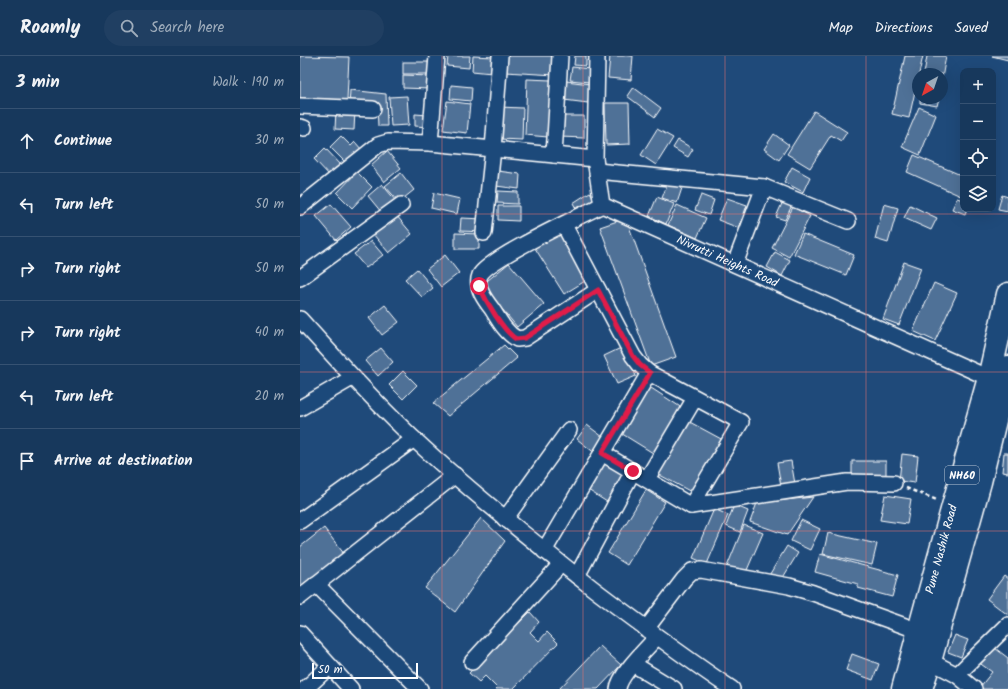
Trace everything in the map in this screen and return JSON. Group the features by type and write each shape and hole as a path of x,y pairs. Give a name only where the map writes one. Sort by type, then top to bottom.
{"highway":[{"name":"Pune Nashik Road","path":"903,689 989,378 1008,294"},
{"name":"Pune Nashik Road","path":"921,689 930,662 980,482 1008,367"}],"street":[{"path":"430,143 437,56"},
{"path":"484,233 493,149 500,56"},
{"path":"554,155 560,56"},
{"path":"597,56 596,165 602,205 504,255 488,266 480,276 479,286 484,298 510,335 516,339 525,338 598,290"},
{"path":"300,106 373,109"},
{"path":"300,207 378,145 388,142 430,143 554,155 596,165 764,187 848,221"},
{"path":"735,264 764,187"},
{"path":"300,278 402,205"},
{"name":"Nivrutti Heights Road","path":"602,205 989,378"},
{"path":"564,225 633,356 640,365 650,373 741,422 691,506"},
{"path":"300,318 352,378 414,439 505,519 544,551 651,633 700,669 732,689"},
{"path":"544,551 650,373"},
{"path":"300,408 352,378"},
{"path":"647,479 695,398"},
{"path":"505,519 569,430"},
{"path":"300,521 414,439"},
{"path":"602,453 691,506 847,482 894,484"},
{"path":"577,576 633,471"},
{"path":"300,597 455,475"},
{"path":"472,662 561,564"},
{"path":"618,689 620,681 633,664 684,579 692,571 701,570 789,586 813,592 919,631"},
{"path":"316,584 420,689"},
{"path":"957,675 1008,624"},
{"path":"300,633 351,689"},
{"path":"930,662 957,675 974,689"},
{"path":"633,664 674,689"},
{"path":"305,689 330,666"}],"path":[{"path":"894,484 953,506"}],"building":[{"path":"300,56 349,57 347,100 300,98"},
{"path":"448,56 470,56 469,68 447,66"},
{"path":"473,56 494,57 492,73 472,71"},
{"path":"505,56 555,56 555,75 505,72"},
{"path":"575,56 586,56 586,66 574,65"},
{"path":"610,56 633,56 631,80 608,78"},
{"path":"905,56 923,56 920,68 912,68 912,104 909,118 892,114"},
{"path":"927,56 946,56 944,68 925,68"},
{"path":"992,56 1008,56 1008,60"},
{"path":"403,62 431,62 431,74 403,74"},
{"path":"572,67 590,69 589,82 570,80"},
{"path":"403,75 430,76 430,89 403,88"},
{"path":"527,79 551,80 548,137 525,135"},
{"path":"566,81 590,84 588,103 564,100"},
{"path":"451,85 472,87 471,101 450,99"},
{"path":"633,87 661,108 655,117 627,96"},
{"path":"350,90 386,94 387,126 378,126 377,106 349,106"},
{"path":"407,96 409,125 391,126 389,97"},
{"path":"447,101 470,104 467,133 443,130"},
{"path":"605,103 629,103 630,144 606,145"},
{"path":"926,104 938,104 937,106"},
{"path":"499,107 523,108 522,140 498,139"},
{"path":"919,107 936,115 920,155 902,147"},
{"path":"336,110 355,111 354,130 335,129"},
{"path":"814,111 847,132 841,141 831,135 810,168 787,154"},
{"path":"415,114 428,115 427,127 415,126"},
{"path":"560,116 584,116 584,138 560,137"},
{"path":"657,129 673,138 656,165 641,155"},
{"path":"774,134 789,145 779,160 764,149"},
{"path":"341,136 351,146 355,142 362,150 347,164 330,147"},
{"path":"678,140 693,149 688,157 673,148"},
{"path":"325,148 342,166 331,177 314,159"},
{"path":"387,151 401,168 384,182 371,165"},
{"path":"914,155 960,175 960,196 907,172"},
{"path":"792,167 810,177 803,192 784,182"},
{"path":"498,171 520,174 519,189 496,186"},
{"path":"357,172 372,187 352,208 337,193"},
{"path":"401,173 414,190 399,202 385,186"},
{"path":"669,180 683,185 677,203 662,198"},
{"path":"382,184 396,201 382,213 368,196"},
{"path":"498,191 518,192 518,204 497,203"},
{"path":"590,192 596,201 578,212 573,203"},
{"path":"434,193 460,199 457,214 431,208"},
{"path":"701,195 714,200 709,215 695,210"},
{"path":"1002,195 1008,197 1008,211 998,209"},
{"path":"657,197 674,204 666,224 649,216"},
{"path":"727,198 747,205 739,228 718,220"},
{"path":"957,198 960,199 960,212 966,212 965,214 952,209"},
{"path":"784,199 793,203 785,220 776,217"},
{"path":"331,204 351,227 336,240 316,216"},
{"path":"884,204 898,208 888,243 875,239"},
{"path":"677,205 706,218 697,238 668,225"},
{"path":"910,205 937,218 931,230 904,218"},
{"path":"498,206 519,206 519,221 498,220"},
{"path":"793,207 810,216 789,257 772,248"},
{"path":"396,215 412,234 389,253 373,234"},
{"path":"461,218 484,219 483,232 460,231"},
{"path":"626,218 676,357 651,366 600,227"},
{"path":"559,229 590,278 564,294 533,245"},
{"path":"455,233 479,234 479,249 455,249"},
{"path":"803,234 854,255 846,275 794,254"},
{"path":"371,241 383,255 366,268 354,254"},
{"path":"775,252 790,260 782,276 767,267"},
{"path":"445,255 459,273 441,287 427,269"},
{"path":"904,262 921,268 899,325 883,319"},
{"path":"509,263 544,304 517,327 482,285"},
{"path":"417,269 433,288 422,297 405,279"},
{"path":"934,283 957,293 935,341 913,331"},
{"path":"385,305 399,322 382,335 369,318"},
{"path":"504,345 517,358 448,416 433,403"},
{"path":"623,347 636,376 617,384 604,356"},
{"path":"381,348 393,362 378,376 365,361"},
{"path":"403,371 417,385 403,399 389,385"},
{"path":"648,386 682,408 653,453 619,432"},
{"path":"686,420 723,440 695,494 658,474"},
{"path":"587,425 607,440 596,454 577,439"},
{"path":"1004,453 1008,453 1008,473 1002,472"},
{"path":"902,454 918,456 915,483 899,481"},
{"path":"791,461 795,484 781,486 777,463"},
{"path":"852,461 886,461 886,477 852,477"},
{"path":"605,462 624,474 607,502 588,490"},
{"path":"646,490 665,502 627,565 608,553"},
{"path":"885,495 911,499 907,524 880,520"},
{"path":"813,497 787,535 750,522 757,503"},
{"path":"734,505 748,511 740,532 726,526"},
{"path":"714,509 728,515 707,564 693,558"},
{"path":"481,518 505,541 455,612 425,588"},
{"path":"801,520 820,529 810,550 791,541"},
{"path":"744,525 763,533 744,577 726,569"},
{"path":"324,528 345,555 300,589 300,547"},
{"path":"828,533 877,544 872,565 823,554"},
{"path":"787,546 798,553 779,584 768,577"},
{"path":"820,554 898,575 892,597 858,588 858,584 815,572"},
{"path":"1004,576 1008,579 1008,615 987,599"},
{"path":"530,612 539,622 530,632 539,641 547,632 558,643 513,689 496,689 497,688 485,676 479,682 469,673"},
{"path":"955,635 968,640 961,657 948,652"},
{"path":"991,645 1008,658 1008,689 983,689 980,687 992,672 978,662"},
{"path":"600,646 621,665 598,689 559,689"},
{"path":"852,654 879,664 873,680 846,670"}],"route":[{"path":"479,286 484,298 510,335 516,339 525,338 598,290 633,356 640,365 650,373 602,453 633,471"}]}
